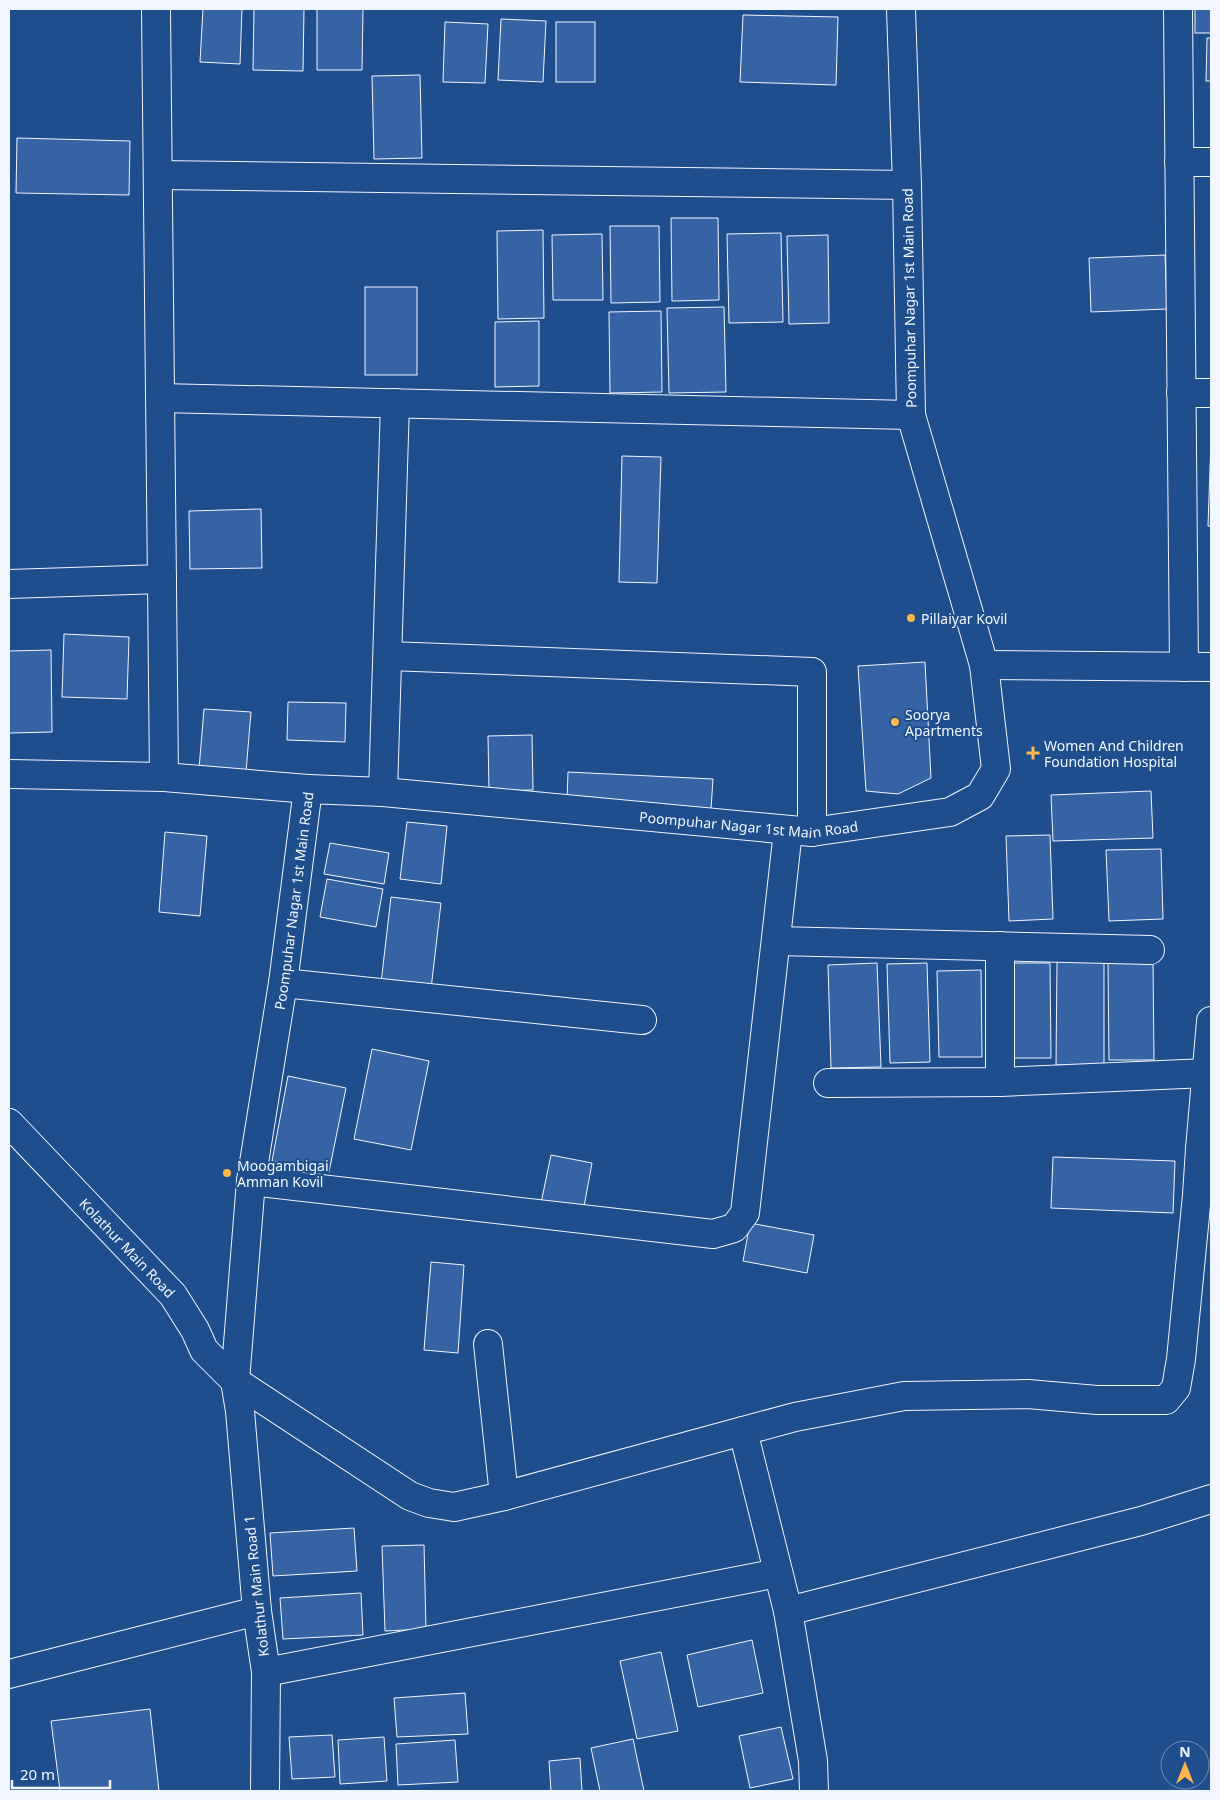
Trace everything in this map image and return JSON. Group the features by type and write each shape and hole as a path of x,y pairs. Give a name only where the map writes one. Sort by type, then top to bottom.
{"street":[{"path":"156,9 164,777"},
{"name":"Poompuhar Nagar 1st Main Road","path":"235,1381 251,1181 283,983 308,789 383,792 800,831 950,812 980,796 996,769 984,665 911,415 907,185 901,9"},
{"path":"1178,9 1184,667"},
{"path":"1179,162 1211,162"},
{"path":"158,175 907,185"},
{"path":"1181,393 1211,393"},
{"path":"160,398 911,415"},
{"path":"383,792 395,403"},
{"path":"9,584 162,579"},
{"path":"251,1181 713,1234 734,1228 745,1213 776,941 800,831 812,672 388,656"},
{"path":"984,665 1211,667"},
{"path":"9,774 164,777 308,789"},
{"path":"776,941 1150,950"},
{"path":"1000,946 1000,1082"},
{"path":"283,983 642,1020"},
{"path":"1206,1150 1207,1073 1211,1021"},
{"path":"828,1083 1000,1082 1207,1073"},
{"name":"Kolathur Main Road","path":"9,1122 173,1295 195,1330 204,1350 235,1381 410,1496 430,1503 454,1507 504,1496 795,1417 904,1396 1028,1394 1097,1400 1166,1400 1176,1388 1181,1359 1197,1195 1206,1150"},
{"path":"488,1344 504,1496"},
{"name":"Kolathur Main Road 1","path":"235,1381 240,1411 257,1611 266,1672 265,1791"},
{"path":"743,1431 788,1611 813,1761 814,1791"},
{"path":"788,1611 1141,1521 1211,1499"},
{"path":"266,1672 778,1573"},
{"path":"9,1674 257,1611"}],"building":[{"path":"203,9 242,9 240,64 200,62"},
{"path":"254,9 304,9 303,71 253,70"},
{"path":"317,9 363,9 362,70 317,70"},
{"path":"1195,9 1211,9 1211,33 1195,33"},
{"path":"743,15 838,17 836,85 740,82"},
{"path":"501,19 546,21 543,82 498,80"},
{"path":"445,22 488,24 485,83 443,82"},
{"path":"556,22 595,22 595,82 556,82"},
{"path":"1207,38 1211,38 1211,81 1206,81"},
{"path":"420,75 422,158 374,159 372,76"},
{"path":"17,138 130,141 129,195 16,193"},
{"path":"671,218 718,218 719,300 672,301"},
{"path":"610,226 659,226 660,302 611,303"},
{"path":"543,230 544,318 498,319 497,231"},
{"path":"781,233 783,322 729,323 727,234"},
{"path":"602,234 603,300 553,300 552,235"},
{"path":"828,235 829,323 789,324 787,236"},
{"path":"1165,255 1167,309 1091,312 1089,258"},
{"path":"365,287 417,287 417,375 365,375"},
{"path":"724,307 726,392 669,393 667,308"},
{"path":"661,311 662,392 610,393 609,312"},
{"path":"539,321 539,386 495,387 495,322"},
{"path":"1211,441 1211,526 1208,526"},
{"path":"622,456 661,457 657,583 619,582"},
{"path":"261,509 262,568 190,569 189,511"},
{"path":"64,634 129,637 127,699 62,697"},
{"path":"51,650 52,732 9,733 9,651"},
{"name":"Soorya Apartments","path":"925,662 931,778 898,794 866,791 858,666"},
{"path":"288,702 346,703 345,742 287,740"},
{"path":"204,709 251,712 246,772 199,769"},
{"path":"532,735 533,790 489,791 488,736"},
{"path":"568,772 713,779 711,809 567,802"},
{"path":"1151,791 1153,838 1053,841 1051,795"},
{"path":"407,822 447,826 441,884 400,879"},
{"path":"165,832 207,836 200,916 159,912"},
{"path":"1050,835 1053,919 1009,921 1006,836"},
{"path":"330,843 389,853 384,884 324,874"},
{"path":"1161,849 1163,919 1109,921 1106,850"},
{"path":"327,879 383,889 376,927 320,917"},
{"path":"391,897 441,903 431,989 381,983"},
{"path":"1057,961 1104,961 1104,1065 1056,1065"},
{"path":"1153,961 1154,1060 1109,1060 1108,962"},
{"path":"877,963 881,1067 831,1068 828,965"},
{"path":"927,963 930,1062 890,1063 887,964"},
{"path":"1013,963 1050,963 1051,1058 1014,1058"},
{"path":"981,970 982,1057 939,1057 937,971"},
{"path":"372,1049 429,1061 411,1150 354,1139"},
{"path":"288,1076 346,1088 329,1172 272,1161"},
{"path":"551,1155 592,1163 583,1212 541,1203"},
{"path":"1053,1157 1175,1161 1173,1213 1051,1208"},
{"path":"750,1223 814,1235 807,1273 743,1261"},
{"path":"431,1262 464,1265 458,1353 424,1350"},
{"path":"354,1528 357,1571 273,1576 270,1533"},
{"path":"424,1545 426,1629 385,1631 382,1546"},
{"path":"361,1593 363,1635 283,1639 280,1598"},
{"path":"752,1640 763,1693 698,1707 687,1655"},
{"path":"661,1652 678,1731 637,1739 620,1661"},
{"path":"465,1693 468,1734 397,1737 394,1698"},
{"path":"150,1709 159,1791 60,1791 51,1721"},
{"path":"781,1727 793,1779 750,1788 739,1736"},
{"path":"332,1735 335,1777 292,1779 289,1737"},
{"path":"384,1737 387,1781 340,1784 338,1740"},
{"path":"633,1739 644,1791 600,1791 591,1748"},
{"path":"455,1740 458,1782 398,1785 396,1744"},
{"path":"580,1758 582,1791 551,1791 549,1761"}],"place":[{"name":"Pillaiyar Kovil","path":"911,618"},
{"name":"Soorya Apartments","path":"895,722"},
{"name":"Women And Children Foundation Hospital","path":"1033,753"},
{"name":"Moogambigai Amman Kovil","path":"227,1173"}]}
